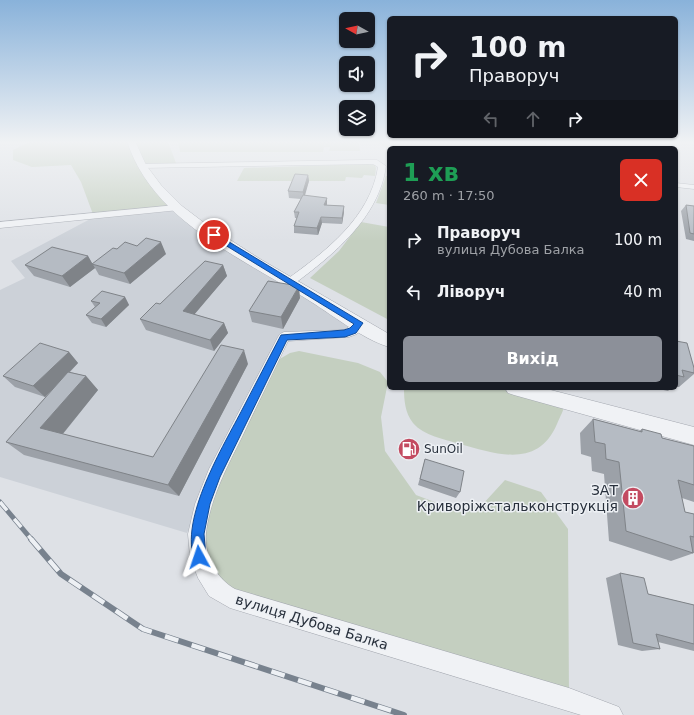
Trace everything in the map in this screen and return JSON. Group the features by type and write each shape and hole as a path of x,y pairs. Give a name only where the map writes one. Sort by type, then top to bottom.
{"street":[{"path":"147,174 155,186 176,208 214,235 387,340"},
{"path":"290,282 326,256 351,228 374,196 382,174"},
{"path":"678,185 694,188"},
{"path":"0,225 176,208"},
{"name":"вулиця Дубова Балка","path":"359,323 353,330 345,334 284,337 215,475 204,504 197,534 199,557 205,571 216,589 230,598 569,699 611,715"},
{"path":"522,390 694,436"}],"shaded area":[{"path":"176,208 359,323 353,331 284,337 187,533 0,477 0,290 25,278 11,261 94,217"}],"green space":[{"path":"77,174 148,174 176,208 94,217 81,182"},
{"path":"241,174 375,174 375,176 364,175 362,178 346,177 345,181 237,181"},
{"path":"386,176 387,176 387,205 376,203"},
{"path":"361,222 387,227 387,319 310,278 339,251"},
{"path":"299,351 358,363 380,372 387,381 381,417 385,451 416,495 461,512 482,505 505,480 541,492 568,529 569,699 230,598 205,571 204,504 271,364 290,353"},
{"path":"404,390 521,390 565,402 563,411 549,438 539,448 527,453 515,455 488,451 441,439 428,434 410,419 405,402"}],"building":[{"path":"295,174 308,175 303,192 288,191"},
{"path":"303,195 327,198 324,205 344,206 342,218 321,217 317,228 294,226 299,212 294,212"},
{"path":"686,205 694,206 694,234 690,233"},
{"path":"146,238 161,242 124,273 92,264 113,248 117,249 125,242 137,246"},
{"path":"52,247 88,256 62,276 25,265"},
{"path":"205,261 223,265 183,311 224,323 210,340 140,319 156,303 160,304"},
{"path":"268,281 299,286 281,317 249,311"},
{"path":"102,291 125,297 101,319 86,315 100,303 91,301"},
{"path":"678,341 687,343 694,368 694,373 682,370 684,377 678,376"},
{"path":"40,343 69,352 33,386 3,376"},
{"path":"221,345 244,350 168,485 6,442 68,372 86,376 40,428 153,457"},
{"name":"ЗАТ Криворіжстальконструкція","path":"593,419 642,432 642,429 661,434 662,438 694,446 694,485 678,480 685,512 694,514 694,537 690,536 693,553 626,531 619,462 606,459 605,444 595,442"},
{"path":"425,459 464,471 460,492 420,479"},
{"path":"620,573 644,578 648,594 694,605 694,644 656,634 660,649 633,643"}],"railway":[{"path":"0,502 32,540"},
{"path":"31,539 61,574 143,629 404,715"}],"place":[{"name":"SunOil","path":"409,449"},
{"name":"ЗАТ Криворіжстальконструкція","path":"633,498"}],"route":[{"path":"199,557 197,534 204,504 215,475 284,337 345,334 353,330 359,323 214,235"}]}
